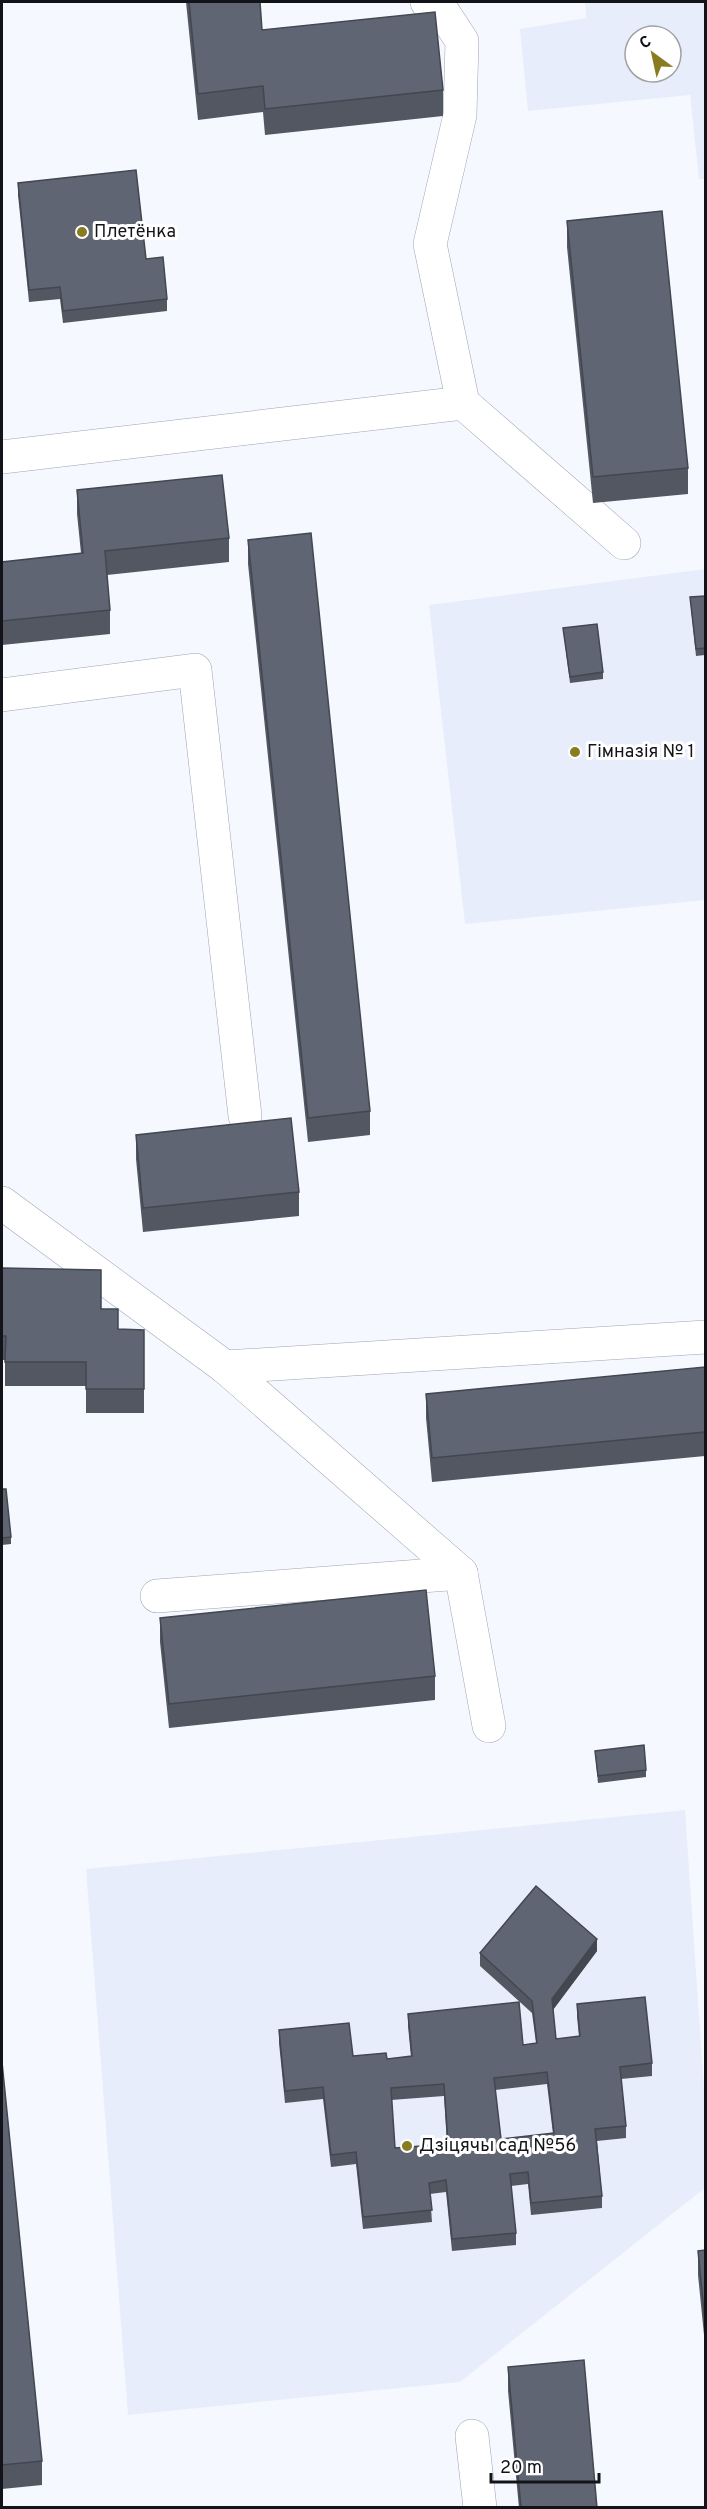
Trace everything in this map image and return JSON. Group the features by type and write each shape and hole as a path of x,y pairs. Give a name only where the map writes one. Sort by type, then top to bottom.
{"lane":[{"path":"427,2 441,9 462,41 460,115 430,244 463,403 624,543"},
{"path":"2,458 463,403"},
{"path":"2,695 195,670 245,1116"},
{"path":"2,1203 225,1366 461,1573 489,1726"},
{"path":"225,1366 705,1336"},
{"path":"157,1596 461,1573"},
{"path":"471,2436 480,2508"}],"shaded area":[{"path":"585,2 705,2 705,179 699,179 690,95 528,111 520,29 586,18"},
{"name":"Гімназія № 1","path":"705,569 705,900 465,924 429,605"},
{"name":"Дзіцячы сад №56","path":"685,1810 705,2103 705,2188 460,2382 128,2415 86,1869"}],"building":[{"path":"189,2 260,2 262,30 435,12 443,90 265,109 263,86 198,94"},
{"name":"Плетёнка","path":"136,170 146,259 163,257 167,299 63,311 60,287 29,290 18,183"},
{"path":"662,211 688,468 593,477 567,221"},
{"path":"222,475 229,538 105,551 110,610 2,621 2,562 83,553 77,490"},
{"path":"311,533 370,1111 308,1118 248,540"},
{"path":"705,596 705,648 696,649 690,597"},
{"path":"597,624 603,672 570,677 563,628"},
{"path":"291,1118 299,1192 143,1208 136,1135"},
{"path":"2,1268 101,1270 101,1309 118,1309 118,1329 144,1330 144,1389 86,1389 86,1362 5,1362 6,1336 2,1336"},
{"path":"705,1367 705,1432 432,1458 426,1394"},
{"path":"2,1489 6,1489 11,1537 2,1538"},
{"path":"426,1590 435,1676 169,1704 160,1618"},
{"path":"644,1745 646,1770 598,1776 595,1751"},
{"path":"536,1886 597,1939 552,1999 556,2039 580,2036 577,2004 645,1997 652,2063 620,2067 626,2126 595,2129 602,2196 531,2203 528,2172 510,2174 516,2233 452,2239 446,2180 429,2183 432,2210 363,2217 356,2152 331,2155 323,2087 285,2091 279,2030 349,2023 353,2056 386,2053 387,2059 412,2056 408,2014 519,2002 523,2045 537,2043 532,2001 480,1953","holes":["547,2072 554,2133 501,2139 494,2078","444,2084 448,2144 395,2148 391,2088"]},
{"path":"2,2062 42,2461 2,2465"},
{"path":"705,2250 705,2321 698,2251"},
{"path":"584,2360 597,2508 521,2508 508,2367"}],"place":[{"name":"Плетёнка","path":"82,232"},
{"name":"Гімназія № 1","path":"575,752"},
{"name":"Дзіцячы сад №56","path":"407,2146"}]}
